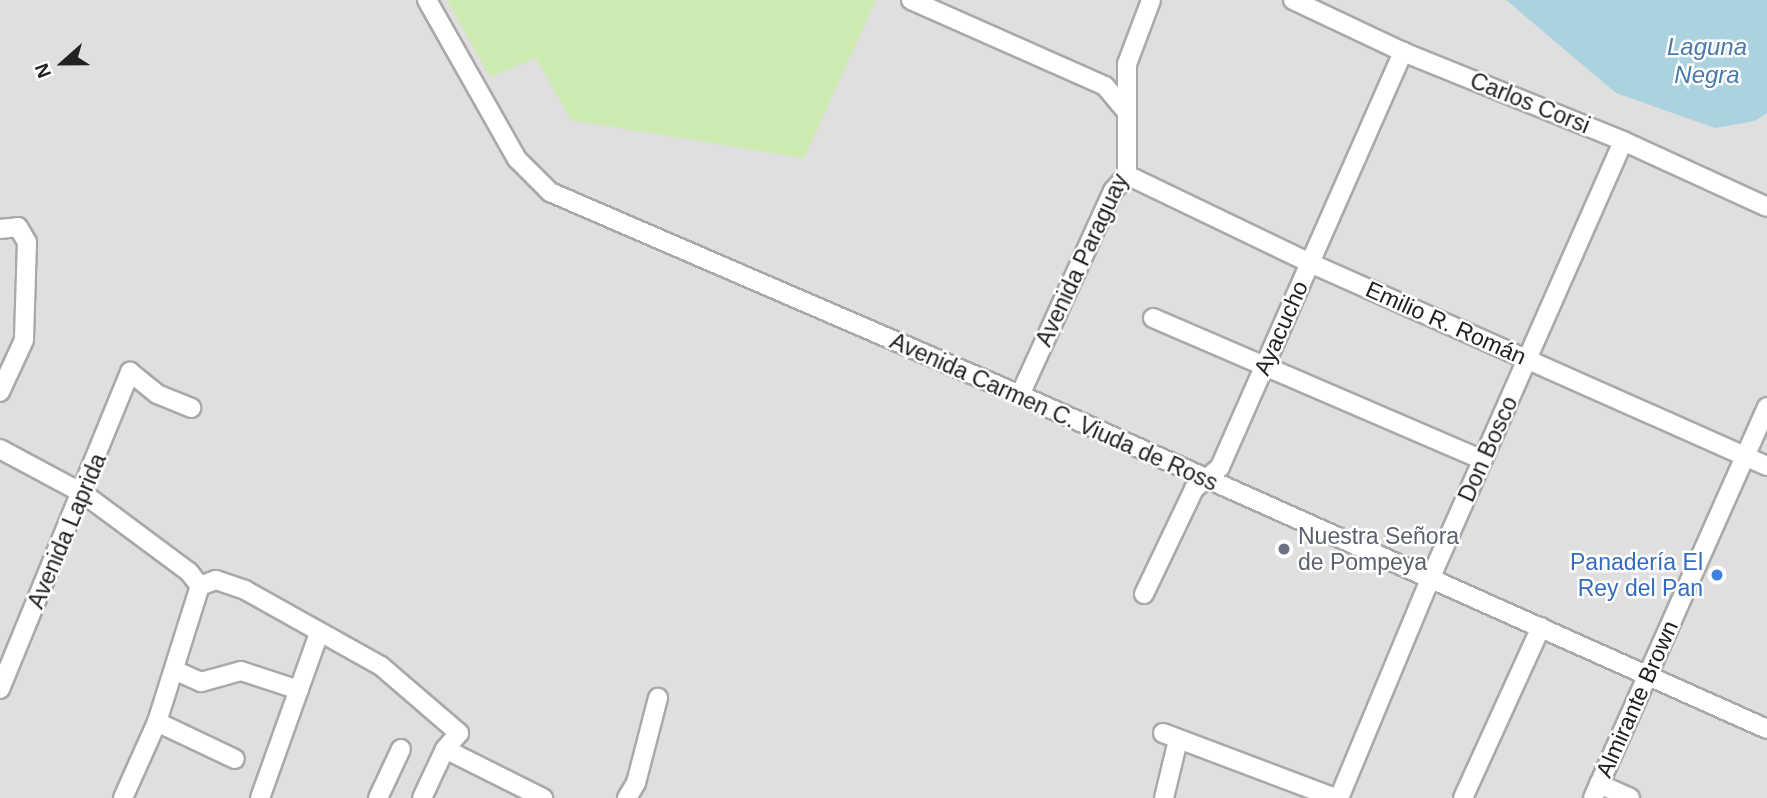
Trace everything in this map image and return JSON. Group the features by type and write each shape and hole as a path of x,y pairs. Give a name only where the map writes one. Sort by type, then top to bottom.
{"street":[{"name":"Avenida Carmen C. Viuda de Ross","path":"426,0 517,159 532,180 550,192 1020,395 1767,729"},
{"path":"911,0 1105,86 1124,110"},
{"name":"Avenida Paraguay","path":"1020,395 1113,191 1127,175 1124,110 1127,64 1151,0"},
{"name":"Carlos Corsi","path":"1293,0 1403,52 1623,141 1767,207"},
{"name":"Ayacucho","path":"1144,594 1194,489 1220,467 1403,52"},
{"name":"Don Bosco","path":"1337,798 1623,141"},
{"name":"Emilio R. Román","path":"1127,175 1310,264 1528,358 1767,466"},
{"path":"0,392 24,340 27,242 18,227 2,228"},
{"path":"1153,318 1483,460"},
{"name":"Avenida Laprida","path":"0,689 84,494 130,372 157,394 191,408"},
{"name":"Almirante Brown","path":"1596,791 1767,407"},
{"path":"0,449 84,494 189,572 200,586"},
{"path":"200,586 216,580 245,590 381,666 459,733 445,749 422,798"},
{"path":"128,796 157,722 200,586"},
{"path":"1463,798 1541,627"},
{"path":"260,798 319,633"},
{"path":"174,670 201,682 241,671 299,690"},
{"path":"627,798 636,783 658,698"},
{"path":"157,722 235,759"},
{"path":"1164,798 1170,736 1337,798"},
{"path":"378,798 401,749"},
{"path":"445,749 543,798"},
{"path":"1596,791 1630,798"}],"shaded area":[{"path":"0,0 1767,0 1767,798 0,798"}],"green space":[{"path":"447,0 876,0 804,158 571,120 536,58 490,77"}],"water":[{"name":"Laguna Negra","path":"1506,0 1767,0 1767,113 1755,121 1715,128 1616,93"}],"place":[{"name":"Nuestra Señora de Pompeya","path":"1284,549"},
{"name":"Panadería El Rey del Pan","path":"1717,575"}]}
